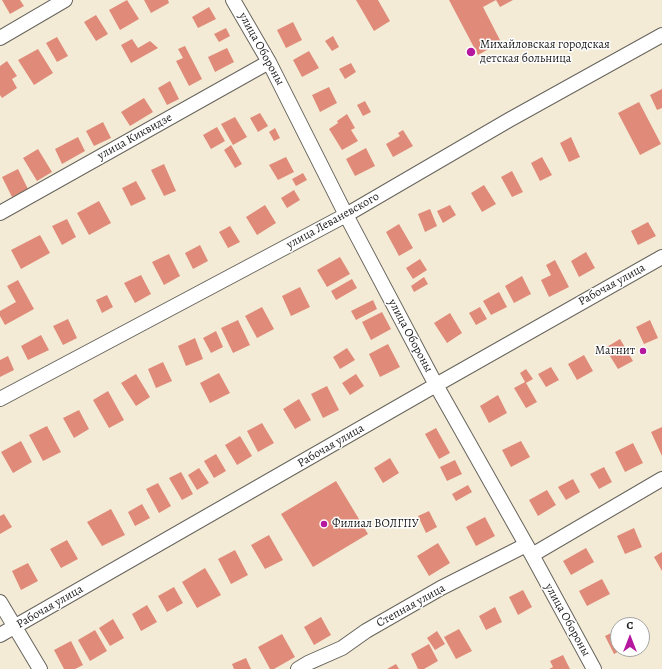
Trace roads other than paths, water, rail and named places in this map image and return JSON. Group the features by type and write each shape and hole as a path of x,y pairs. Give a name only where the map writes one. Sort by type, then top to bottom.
{"street":[{"path":"0,38 65,0"},
{"name":"улица Обороны","path":"233,0 269,62 346,215 436,385 594,669"},
{"name":"улица Леваневского","path":"0,399 346,215 509,120 662,35"},
{"name":"улица Киквидзе","path":"0,213 269,62"},
{"name":"Рабочая улица","path":"0,635 662,257"},
{"name":"Степная улица","path":"298,669 342,648 366,631 442,588 529,550 662,479"},
{"path":"0,602 40,669"}],"place":[{"name":"Михайловская городская детская больница","path":"471,52"},
{"name":"Магнит","path":"643,351"},
{"name":"Филиал ВОЛГПУ","path":"324,524"}]}
